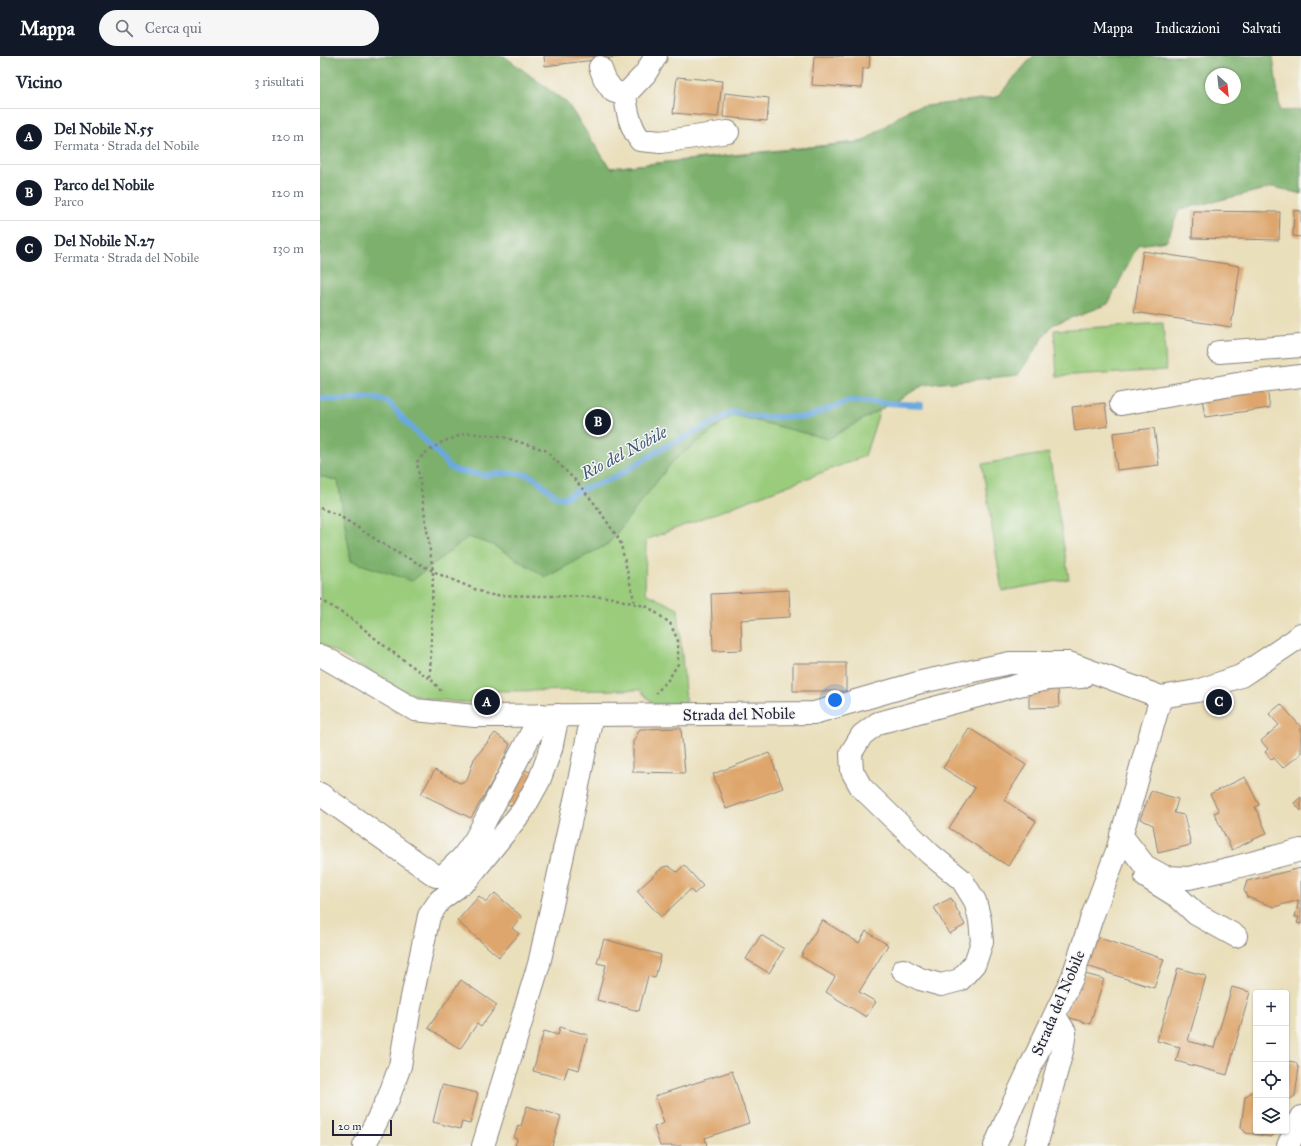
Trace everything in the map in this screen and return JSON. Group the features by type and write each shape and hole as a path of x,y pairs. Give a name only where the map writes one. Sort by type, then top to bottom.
{"street":[{"path":"625,96 645,74 656,56"},
{"path":"600,67 605,80 613,90 625,96"},
{"path":"625,96 627,110 633,130 640,140 661,142 728,132"},
{"path":"1219,352 1301,346"},
{"path":"1121,404 1243,383 1301,376"},
{"name":"Strada del Nobile","path":"320,656 415,710 475,716 814,713 921,682 1010,663 1069,663 1161,697 1197,691 1241,676 1295,640 1301,634"},
{"path":"902,970 920,979 941,985 960,980 975,964 982,942 980,920 975,901 962,880 930,854 861,787 852,771 852,753 862,736 878,723 1018,684 1048,679 1103,676"},
{"name":"Strada del Nobile","path":"995,1146 1073,976 1092,917 1119,843 1161,697"},
{"path":"320,794 436,876 443,876 462,858 475,840 549,715"},
{"path":"364,1146 388,1099 400,1066 410,1007 429,916 440,900 467,880 523,810 539,780 551,749 549,715"},
{"path":"483,1146 539,964 578,791 592,715"},
{"path":"1119,843 1145,866 1165,877 1189,878 1301,850"},
{"path":"1119,843 1139,872 1150,881 1178,897 1196,914 1224,931 1236,936"},
{"path":"1036,1146 1062,1051 1065,1032 1055,1016"},
{"path":"1288,1146 1301,1117"}],"path":[{"path":"430,678 433,571 417,462 424,454 442,442 467,433 500,436 545,450 576,481 595,504 620,541 635,604"},
{"path":"320,508 338,515 394,551 433,571 490,595 608,597 648,607 670,623 678,641 678,664 668,680 635,715"},
{"path":"320,599 353,620 387,648 430,678 443,693"}],"green space":[{"path":"504,56 567,103 610,168 862,142 911,108 997,97 1033,56 1273,56 1280,111 1301,110 1301,194 1274,187 1179,210 1167,241 1138,245 1108,304 1052,325 1018,375 924,385 828,439 733,415 673,461 608,544 546,577 493,545 468,537 412,581 351,561 338,481 320,476 320,57"},
{"path":"567,103 610,168 970,130 865,456 646,540 645,593 678,609 686,703 653,704 640,690 490,691 488,703 430,699 406,692 334,651 320,646 320,117 354,107"},
{"path":"1163,323 1166,370 1057,377 1054,330"},
{"path":"1049,453 1069,579 1002,591 982,464"}],"building":[{"path":"544,56 619,56 619,57 545,66"},
{"path":"814,56 870,56 869,68 863,68 862,88 812,85"},
{"path":"677,77 722,81 718,117 673,113"},
{"path":"725,93 769,98 767,121 723,117"},
{"path":"1294,210 1301,211 1301,237 1293,236"},
{"path":"1193,211 1280,212 1279,240 1192,238"},
{"path":"1143,251 1240,266 1231,327 1134,312"},
{"path":"1267,389 1270,408 1205,417 1202,398"},
{"path":"1105,403 1108,426 1075,431 1072,407"},
{"path":"1154,428 1159,465 1117,470 1113,433"},
{"path":"789,590 790,617 741,620 742,650 713,651 711,594"},
{"path":"793,663 846,663 846,691 793,691"},
{"path":"1058,688 1059,707 1029,708 1029,690"},
{"path":"1281,704 1301,727 1301,754 1283,768 1274,758 1272,760 1265,752 1268,749 1261,741 1279,725 1269,714"},
{"path":"681,728 685,773 633,772 633,742 640,729"},
{"path":"969,728 1026,765 1004,800 1036,821 1008,866 949,828 975,788 943,768"},
{"path":"495,733 510,744 499,770 471,818 421,794 435,770 460,783 467,780 474,759"},
{"path":"769,753 783,788 726,809 713,774"},
{"path":"519,767 536,775 519,810 502,801"},
{"path":"1245,777 1259,805 1255,807 1267,833 1232,850 1214,813 1219,811 1210,794"},
{"path":"1151,791 1178,799 1174,813 1184,815 1191,845 1158,853 1153,825 1140,819"},
{"path":"1301,797 1301,811 1294,803"},
{"path":"684,865 703,886 694,894 691,889 661,917 637,891 663,867 668,866 677,872"},
{"path":"1301,868 1301,924 1297,923 1299,917 1295,917 1299,900 1274,907 1247,897 1244,890 1247,881"},
{"path":"495,893 522,917 512,928 519,934 499,957 457,921 479,896 486,902"},
{"path":"951,898 965,925 949,934 934,907"},
{"path":"822,920 859,943 866,931 888,945 859,992 876,1002 866,1017 826,992 835,977 801,956"},
{"path":"761,935 784,949 769,973 746,959"},
{"path":"1093,936 1164,959 1154,988 1084,965"},
{"path":"604,939 661,955 655,978 648,976 639,1011 597,1000 606,965 597,963"},
{"path":"1178,968 1206,976 1188,1041 1214,1048 1232,987 1250,992 1227,1075 1176,1061 1180,1047 1157,1041"},
{"path":"1085,974 1104,979 1090,1024 1064,1016"},
{"path":"461,980 497,1005 481,1027 477,1024 460,1049 428,1028"},
{"path":"560,1027 588,1035 579,1070 568,1067 564,1079 533,1071 544,1031 558,1035"},
{"path":"1289,1061 1295,1062 1299,1068 1295,1096 1289,1100"},
{"path":"732,1071 749,1123 705,1138 707,1146 660,1146 654,1127 664,1123 655,1096"},
{"path":"442,1085 478,1093 470,1124 462,1122 460,1129 433,1122"},
{"path":"1253,1091 1253,1134 1275,1134 1271,1137 1246,1133 1241,1127 1245,1097"},
{"path":"527,1106 561,1116 552,1146 515,1146 517,1139 514,1138 518,1125 521,1126"}],"waterway":[{"name":"Rio del Nobile","path":"320,398 336,400 376,398 388,402 438,453 449,467 458,471 485,475 509,473 525,474 533,477 556,496 564,498 575,492 614,478 658,451 733,412 757,417 807,417 849,401 921,405"}],"place":[{"name":"Parco del Nobile","path":"598,422"},
{"name":"Del Nobile N.55","path":"487,702"},
{"name":"Del Nobile N.27","path":"1219,702"}]}
